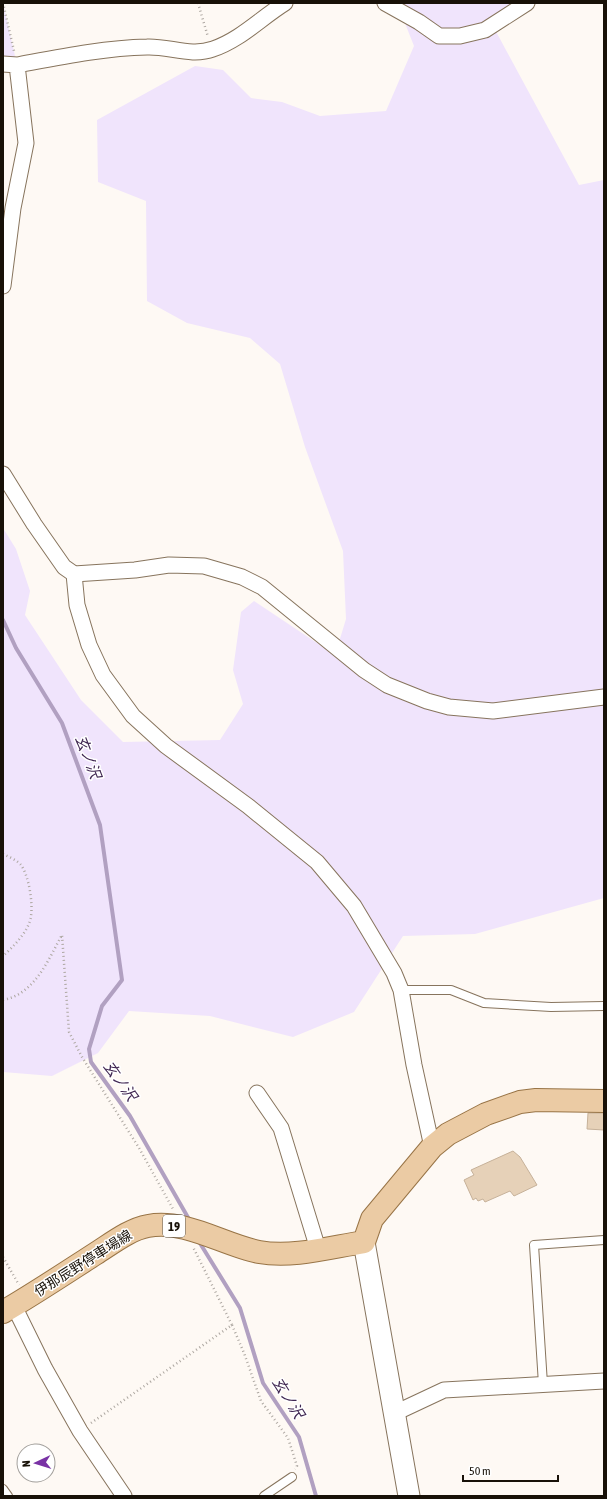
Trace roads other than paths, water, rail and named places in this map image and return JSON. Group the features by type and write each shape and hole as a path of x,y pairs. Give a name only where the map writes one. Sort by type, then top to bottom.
{"main road":[{"path":"364,1242 372,1219 432,1147 448,1134 486,1114 520,1102 536,1100 604,1101"},
{"name":"伊那辰野停車場線","path":"14,1305 139,1228 159,1225 184,1228 244,1248 261,1252 278,1253 364,1242"}],"street":[{"path":"3,286 13,208 26,143 10,64 113,48 149,46 191,52 212,50 240,36 264,16 285,3"},
{"path":"385,3 419,22 439,36 460,36 485,30 527,3"},
{"path":"3,474 34,524 64,567 74,574 135,570 169,565 204,566 242,577 262,587 364,670 387,685 427,701 449,707 493,711 604,697"},
{"path":"74,574 77,605 89,645 103,675 133,716 166,746 248,806 317,862 354,906 394,972 401,990 414,1065 432,1147"},
{"path":"257,1092 280,1128 318,1249"},
{"path":"364,1242 410,1496"},
{"path":"14,1305 45,1370 80,1431 124,1496"},
{"path":"395,1413 444,1390 604,1381"}],"lane":[{"path":"401,990 451,990 484,1003 551,1007 604,1006"},
{"path":"543,1384 534,1244 604,1240"},
{"path":"264,1496 292,1477"},
{"path":"3,1489 8,1496"}],"waterway":[{"name":"玄ノ沢","path":"3,620 16,648 62,723 100,825 122,980 102,1006 89,1049 91,1062 130,1116 190,1221"},
{"name":"玄ノ沢","path":"198,1240 240,1308 263,1383 299,1437 316,1496"}]}
